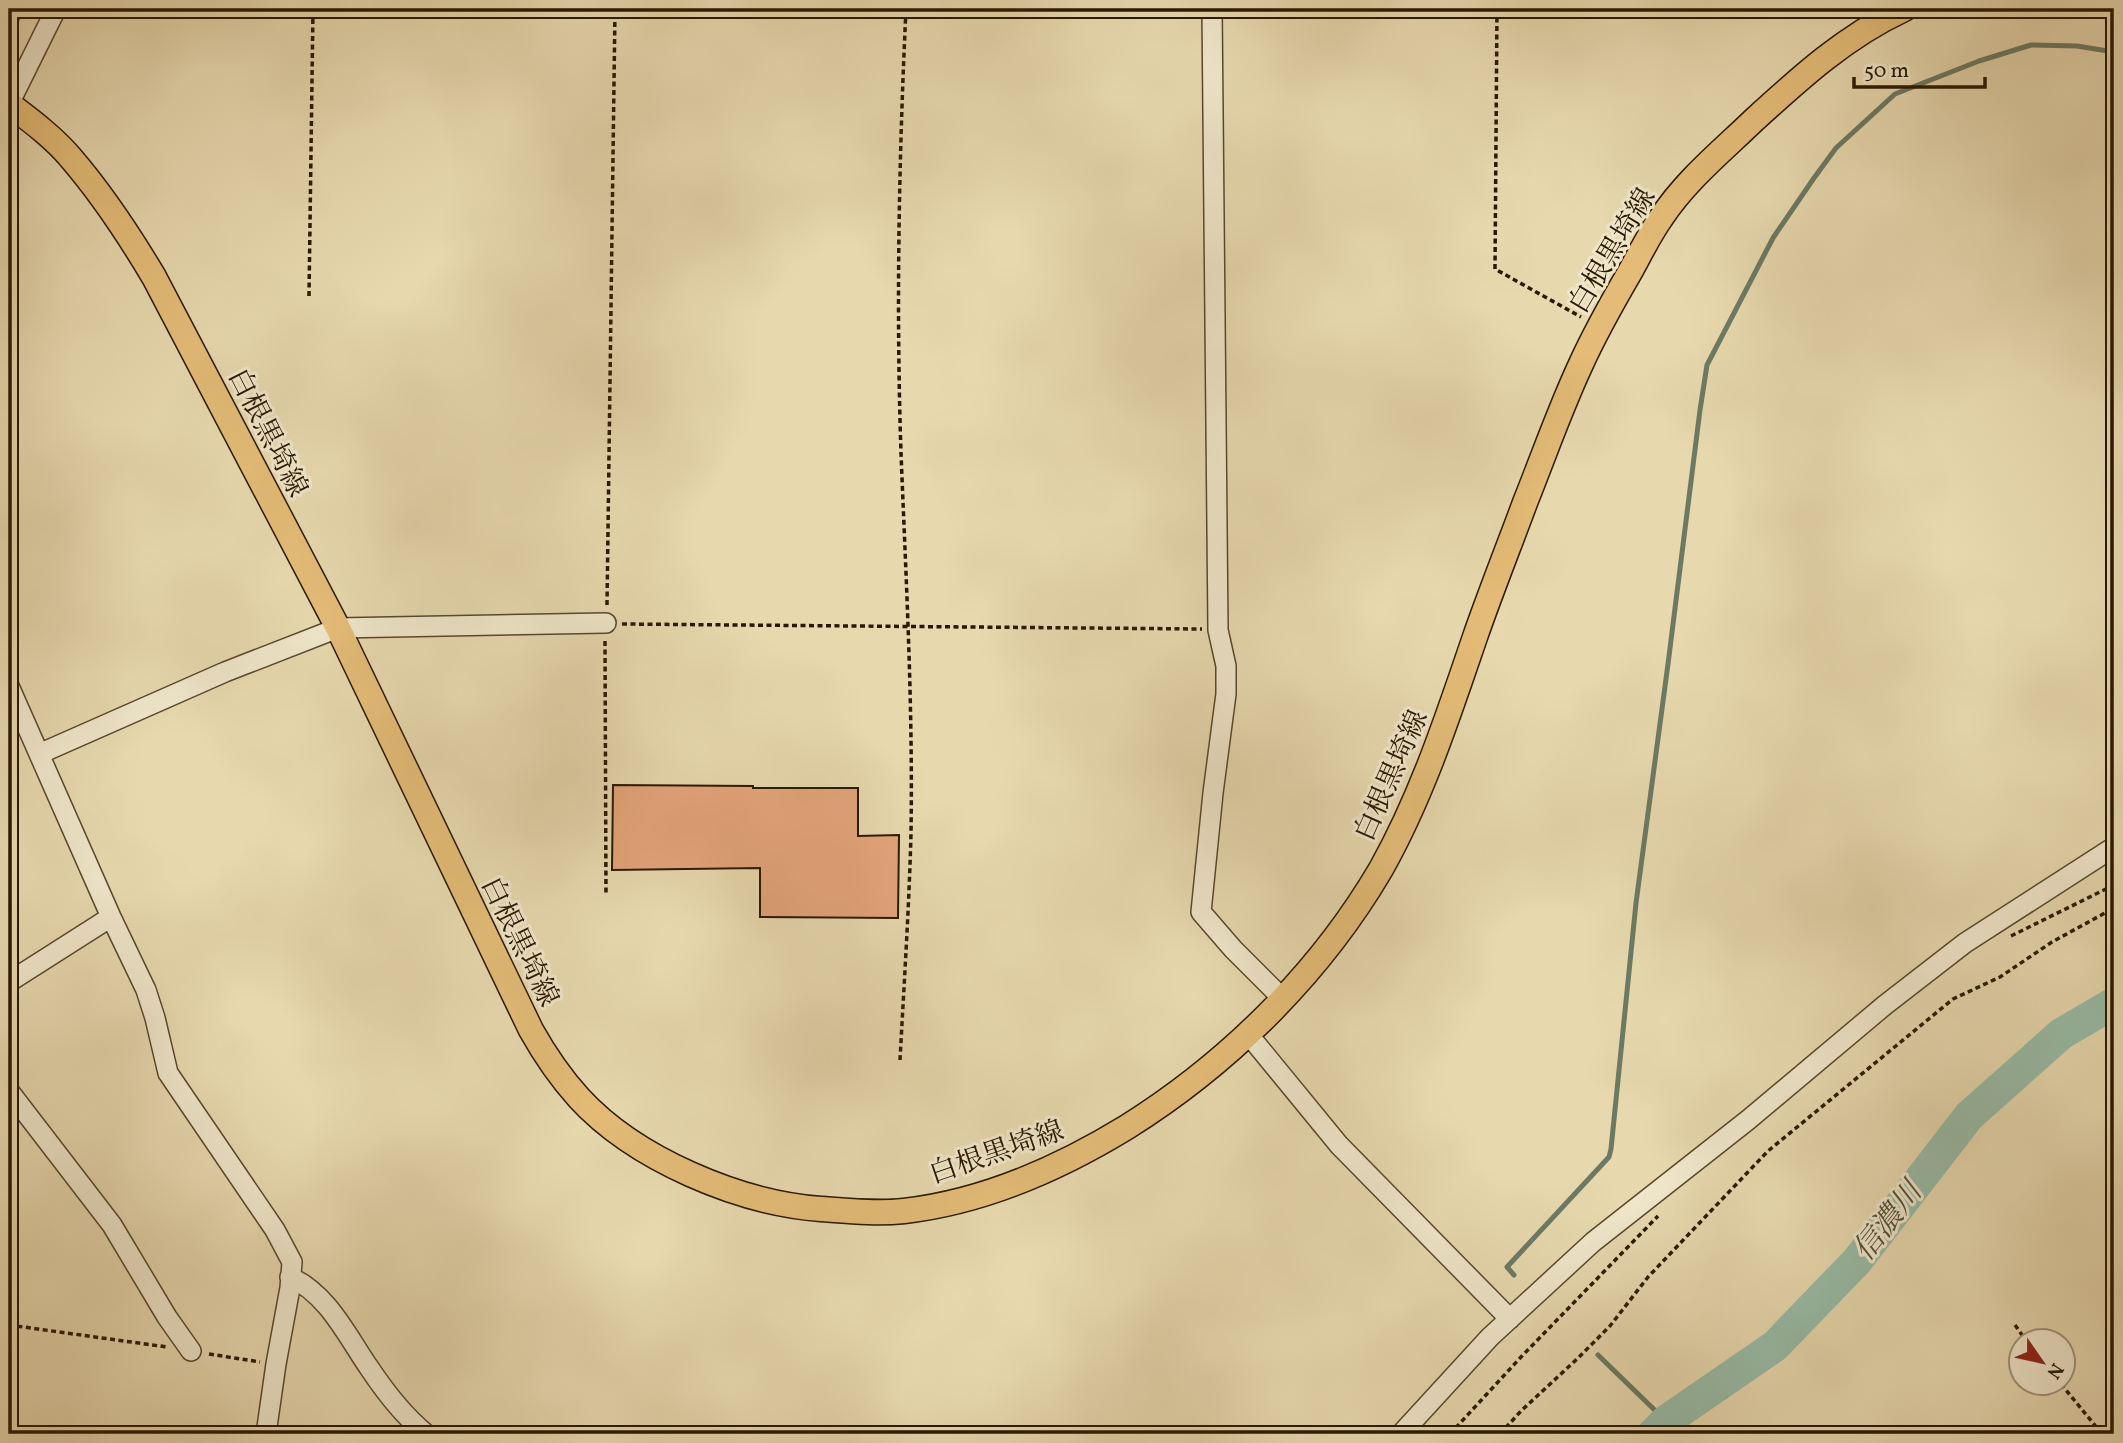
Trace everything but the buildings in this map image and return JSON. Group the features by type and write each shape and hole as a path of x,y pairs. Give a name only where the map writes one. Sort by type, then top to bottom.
{"main road":[{"name":"白根黒埼線","path":"9,104 42,129 69,155 97,189 154,277 338,628 525,1017 553,1067 582,1102 617,1132 661,1159 707,1182 755,1198 802,1208 900,1212 944,1205 1049,1170 1143,1117 1248,1034 1283,999 1336,936 1381,867 1416,799 1560,412 1599,327 1661,217 1688,184 1805,72 1845,41 1904,9"}],"street":[{"path":"9,104 56,9"},
{"path":"1212,9 1218,630 1226,666 1226,694 1200,912 1283,999"},
{"path":"39,754 225,672 338,628 606,623"},
{"path":"9,686 146,990 168,1073 275,1230 292,1262 266,1434"},
{"path":"1401,1434 1510,1319 1593,1242 1965,943 2114,847"},
{"path":"9,982 111,917"},
{"path":"1248,1034 1339,1145 1510,1319"},
{"path":"9,1091 112,1225 167,1317 191,1351"},
{"path":"290,1277 304,1283 339,1320 370,1370 401,1412 426,1434"}],"path":[{"path":"309,296 313,9"},
{"path":"606,895 606,623 615,9"},
{"path":"900,1060 911,833 909,626 901,451 899,284 899,158 906,9"},
{"path":"1497,9 1495,269 1599,327"},
{"path":"606,623 1218,630"},
{"path":"2007,939 2114,885"},
{"path":"1500,1434 1610,1326 1648,1278 1768,1151 1953,999 2000,976 2052,942 2114,908"},
{"path":"1450,1434 1663,1211"},
{"path":"9,1325 276,1364"},
{"path":"2072,1398 2102,1434"}],"waterway":[{"path":"9,35 23,9"},
{"path":"1514,1275 1507,1267 1609,1157 1611,1149 1636,903 1707,365 1773,238 1814,178 1836,148 1895,94 1979,61 2031,45 2077,46 2114,52"},
{"name":"信濃川","path":"1653,1434 1666,1421 1775,1346 1857,1261 1969,1116 2061,1034 2114,1003"},
{"path":"1598,1355 1666,1421"}]}
